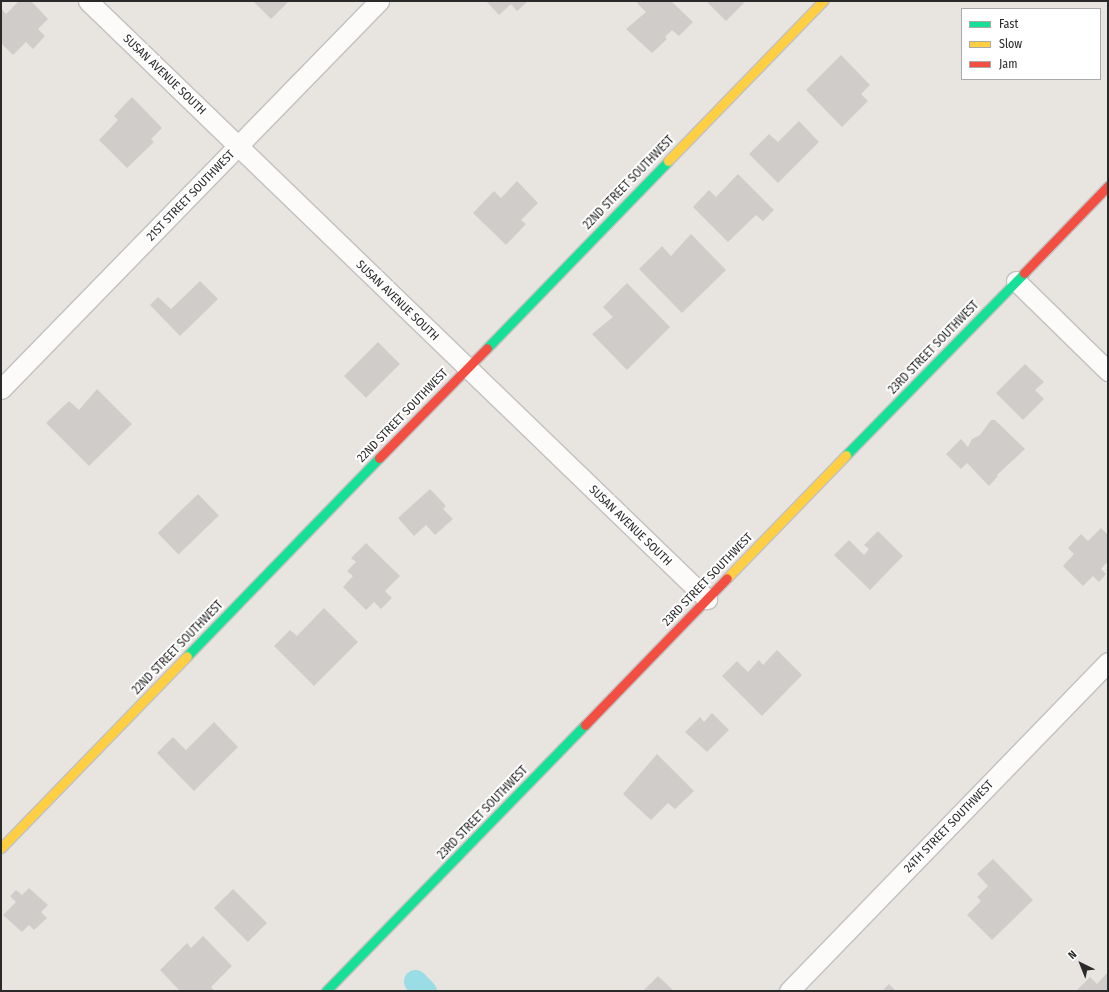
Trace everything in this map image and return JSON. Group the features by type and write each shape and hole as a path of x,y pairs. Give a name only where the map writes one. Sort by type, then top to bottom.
{"street":[{"name":"SUSAN AVENUE SOUTH","path":"88,1 707,599"},
{"name":"21ST STREET SOUTHWEST","path":"1,389 379,1"},
{"name":"22ND STREET SOUTHWEST","path":"1,848 823,1"},
{"name":"23RD STREET SOUTHWEST","path":"326,991 1108,186"},
{"path":"1016,281 1108,371"},
{"name":"24TH STREET SOUTHWEST","path":"789,991 1108,662"}],"building":[{"path":"19,1 31,1 48,19 38,29 45,36 33,49 26,42 13,55 1,43 1,8 6,14"},
{"path":"253,1 287,1 288,2 271,19"},
{"path":"486,1 528,1 517,11 511,4 499,15"},
{"path":"639,1 671,1 693,22 679,36 672,30 665,37 667,39 652,53 626,29 646,12 637,3"},
{"path":"706,1 742,1 744,3 726,21"},
{"path":"841,55 870,85 861,94 868,101 842,127 806,90"},
{"path":"132,97 162,128 151,139 154,142 127,168 99,140 118,120 114,116"},
{"path":"799,121 819,142 778,183 749,154 769,134 778,142"},
{"path":"738,174 774,210 763,221 756,215 728,242 693,207 709,190 716,197"},
{"path":"517,181 538,203 521,220 526,224 506,245 473,213 494,191 501,198"},
{"path":"691,234 726,270 682,313 639,269 662,246 671,256"},
{"path":"200,281 218,299 180,336 150,305 158,297 171,309"},
{"path":"627,283 670,327 627,370 592,334 613,317 603,307"},
{"path":"378,342 400,364 366,398 344,376"},
{"path":"1025,364 1044,382 1035,390 1044,399 1023,420 996,393"},
{"path":"97,389 132,424 89,466 46,423 69,401 79,410"},
{"path":"991,420 995,420 1025,449 997,475 998,476 989,486 967,463 961,469 946,454 961,439 968,447 972,439 980,435"},
{"path":"430,489 446,506 443,509 453,519 435,535 426,525 414,536 398,518"},
{"path":"198,494 219,516 179,554 158,533"},
{"path":"1101,528 1108,535 1108,564 1106,563 1101,569 1106,574 1099,582 1093,576 1083,586 1063,566 1074,554 1068,548 1081,534 1088,541"},
{"path":"878,531 903,556 870,590 834,555 849,540 864,555 869,549 864,545"},
{"path":"366,543 400,576 385,591 392,598 381,609 374,602 366,610 343,587 353,576 347,571 356,562 351,558"},
{"path":"324,608 358,642 314,686 274,646 290,630 297,636"},
{"path":"777,650 802,675 762,716 722,676 737,661 748,672 759,660 763,665"},
{"path":"712,713 729,730 707,752 685,732 700,717 704,722"},
{"path":"214,722 238,747 194,791 157,753 173,737 186,750"},
{"path":"657,754 694,791 675,809 668,803 651,820 623,794"},
{"path":"993,859 1033,900 992,940 967,915 981,901 977,897 988,886 977,874"},
{"path":"29,888 48,905 41,912 47,918 34,930 29,925 22,932 3,915 16,902 10,896 16,890 22,895"},
{"path":"233,889 267,923 248,942 214,908"},
{"path":"203,936 232,966 211,987 215,991 180,991 160,970 187,943 191,948"},
{"path":"1108,972 1108,991 1076,991 1090,977 1097,984"},
{"path":"658,976 674,991 643,991"},
{"path":"889,984 896,991 882,991"}],"waterway":[{"path":"415,981 425,991"}],"traffic: fast":[{"path":"487,348 668,161"},
{"path":"846,455 1024,273"},
{"path":"187,656 379,458"},
{"path":"326,991 585,725"}],"traffic: slow":[{"path":"668,161 823,1"},
{"path":"727,578 846,455"},
{"path":"1,848 187,656"}],"traffic: jam":[{"path":"1024,273 1108,186"},
{"path":"379,458 487,348"},
{"path":"585,725 727,578"}]}
